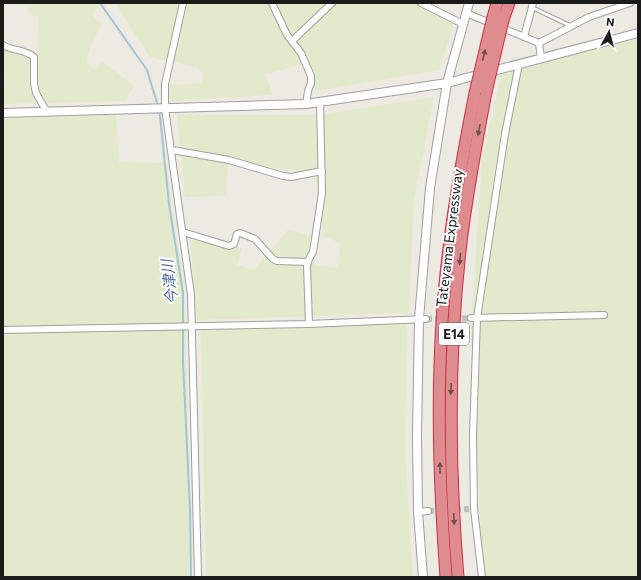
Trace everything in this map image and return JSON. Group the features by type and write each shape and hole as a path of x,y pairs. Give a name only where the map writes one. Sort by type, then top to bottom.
{"highway":[{"name":"Tateyama Expressway","path":"458,577 452,476 451,401 454,332 460,250 472,166 498,18 497,3"},
{"name":"Tateyama Expressway","path":"446,577 440,477 439,402 442,332 449,249 461,164 474,93 498,18 509,3"}],"street":[{"path":"183,3 165,84 165,108 191,295 198,577"},
{"path":"272,3 287,34 301,53 311,76 311,84 308,91 306,104"},
{"path":"292,41 332,3"},
{"path":"421,3 464,24"},
{"path":"423,577 418,512 416,436 430,188 447,83 469,3"},
{"path":"466,13 539,43 589,17 630,3"},
{"path":"524,37 532,5"},
{"path":"3,113 306,104 447,83 638,32"},
{"path":"539,43 541,58"},
{"path":"3,45 8,48 28,53 34,57 34,84 36,93 47,112"},
{"path":"482,577 472,509 474,318 504,134 519,64"},
{"path":"310,324 308,262 313,252 322,193 320,102"},
{"path":"172,150 229,160 291,177 322,171"},
{"path":"183,232 230,246 234,244 238,232 255,240 273,259 277,261 308,262"},
{"path":"474,318 604,315"},
{"path":"3,330 310,324 422,319"},
{"path":"418,512 428,511"}],"lane":[{"path":"532,5 571,26"}],"green space":[{"path":"26,3 96,3 99,6 92,15 101,25 90,47 86,62 95,70 102,62 134,86 125,101 3,104 5,75 3,73 3,48 28,55 39,54 38,17 30,15"},
{"path":"115,3 420,3 455,20 439,70 316,91 304,64 265,74 273,95 170,101 170,85 202,83 204,74 196,67 150,57"},
{"path":"638,38 638,577 483,577 471,326 482,158 502,72"},
{"path":"434,97 414,199 409,313 197,320 190,240 242,248 237,265 254,270 288,230 314,236 315,265 337,268 341,243 324,237 315,173 228,162 226,196 185,197 177,115 318,115"},
{"path":"116,115 119,162 166,163 183,284 186,333 190,577 3,577 3,119"},
{"path":"407,323 405,452 413,577 206,577 201,329"}],"waterway":[{"name":"今津川","path":"100,3 147,70 158,106"},
{"name":"今津川","path":"159,110 169,204 183,293 183,361 190,510 191,577"}],"tunnel":[{"path":"453,319 471,318"},
{"path":"426,319 444,319"},
{"path":"428,511 469,509"}]}
